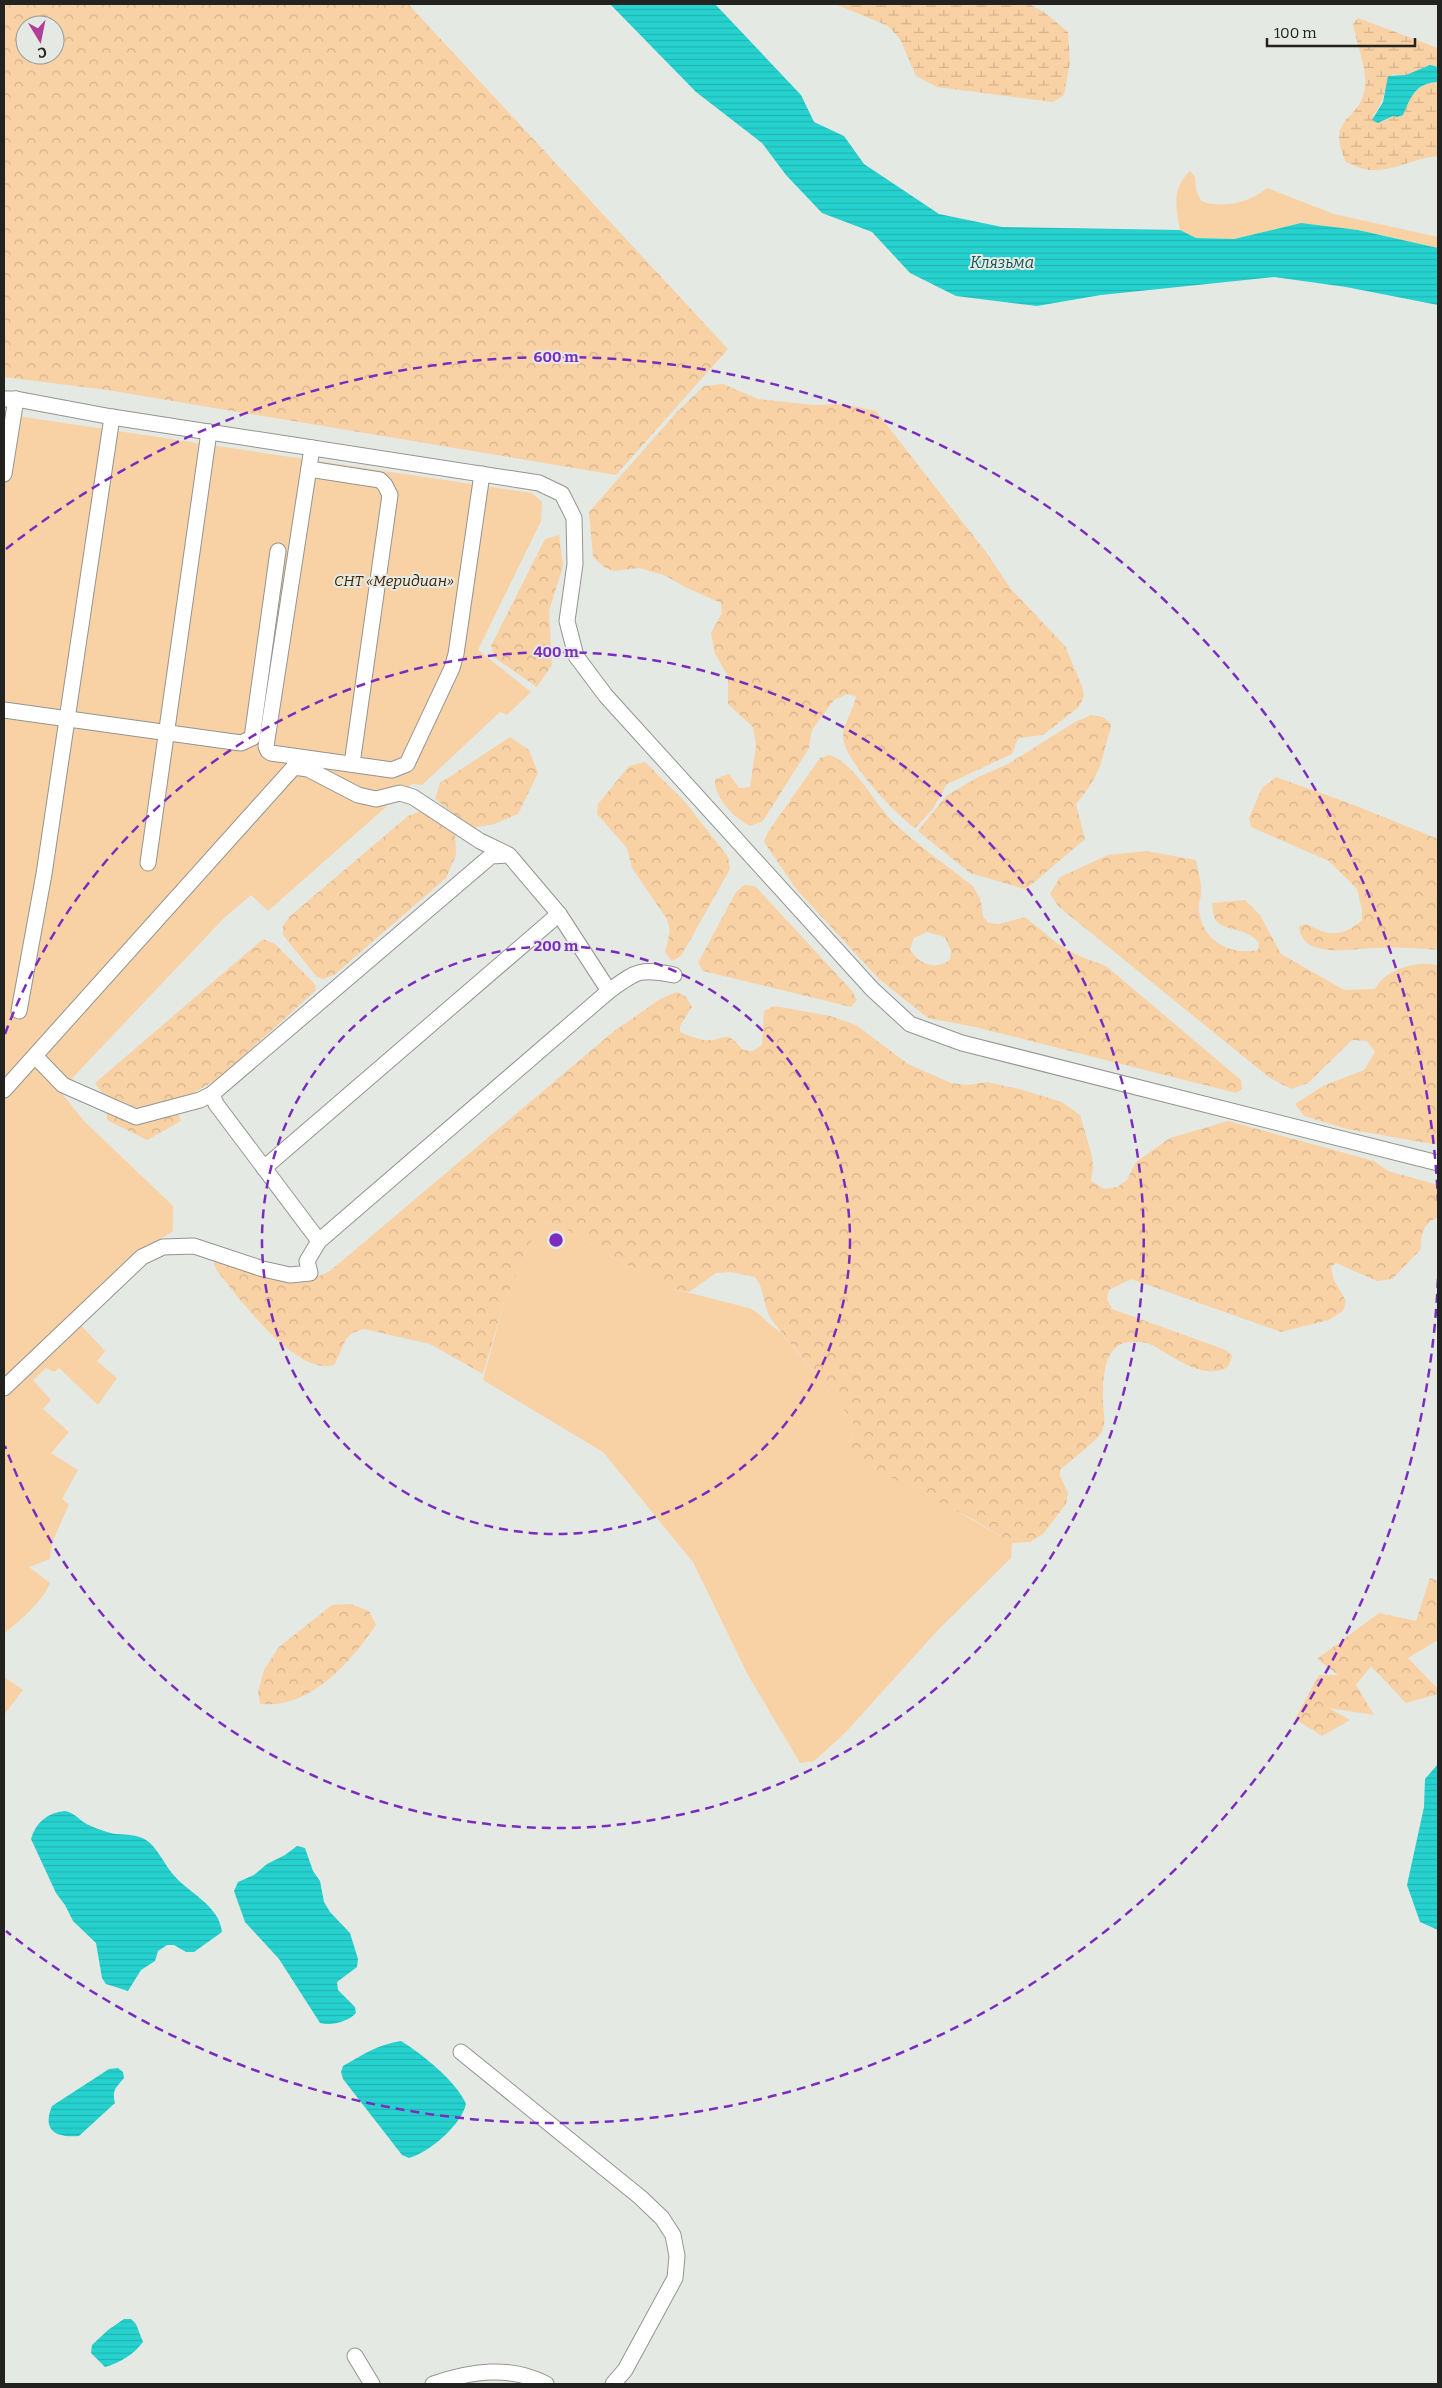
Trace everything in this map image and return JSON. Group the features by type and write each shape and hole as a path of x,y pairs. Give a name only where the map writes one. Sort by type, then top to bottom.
{"street":[{"path":"4,474 10,399 112,417 539,483 562,494 574,518 575,564 568,621 576,656 606,696 872,989 910,1024 962,1043 1438,1163"},
{"path":"19,1011 44,874 112,417"},
{"path":"148,863 209,432"},
{"path":"312,448 266,746 268,751 271,752 392,770 407,764 452,668 459,642 482,474"},
{"path":"309,469 380,480 390,495 352,764"},
{"path":"4,710 241,744 252,738 278,551"},
{"path":"4,1090 294,767 308,769 358,795 376,800 400,792 413,797 480,841 509,855 559,914 609,991"},
{"path":"35,1056 63,1085 136,1117 200,1100 212,1094 491,856 509,855"},
{"path":"264,1168 559,914"},
{"path":"4,1388 142,1257 163,1247 194,1246 264,1269 290,1275 310,1273 307,1261 319,1241 609,991 638,971 652,970 674,975"},
{"path":"212,1094 216,1104 319,1241"},
{"path":"461,2052 640,2197 662,2218 673,2235 677,2256 676,2278 625,2370 613,2384"},
{"path":"355,2356 372,2384"},
{"path":"434,2384 477,2372 504,2371 534,2378 546,2384"}],"green space":[{"path":"4,4 408,4 728,349 616,475 107,390 4,377"},
{"path":"835,4 1029,4 1044,12 1068,32 1070,62 1064,95 1053,102 937,87 916,76 900,39 888,26"},
{"path":"1358,18 1438,48 1438,67 1430,65 1406,76 1393,74 1387,84 1380,105 1373,115 1378,123 1387,119 1420,88 1438,82 1438,156 1377,170 1368,170 1346,162 1339,136 1341,127 1362,100 1365,88 1363,65 1353,24"},
{"path":"1190,171 1195,177 1196,190 1201,201 1218,204 1236,203 1244,201 1267,188 1334,214 1438,237 1438,248 1358,230 1301,223 1234,239 1196,238 1180,230 1176,206 1177,192"},
{"path":"723,384 758,399 814,405 843,404 876,411 986,552 1011,589 1065,646 1082,686 1084,696 1079,707 1043,735 1018,738 1012,754 947,784 932,810 915,828 872,786 845,747 843,732 856,696 847,694 834,700 812,730 809,748 763,821 750,826 738,818 721,800 715,779 729,774 739,788 750,787 756,746 753,727 728,704 728,676 715,654 711,633 722,613 721,603 687,588 664,575 639,568 613,571 604,567 593,557 589,512 677,412 704,386"},
{"name":"СНТ «Меридиан»","path":"4,414 532,493 542,502 541,521 478,650 531,692 507,715 500,712 422,785 412,784 268,911 251,895 224,918 60,1091 83,1120 173,1206 173,1231 150,1246 73,1317 105,1351 97,1361 117,1378 98,1405 59,1368 54,1372 46,1368 33,1380 51,1400 43,1409 69,1432 51,1453 78,1470 62,1499 69,1504 52,1543 50,1559 29,1567 50,1583 36,1604 4,1634"},
{"path":"559,535 563,566 549,611 552,665 537,687 495,658 491,646 545,539"},
{"path":"1092,715 1103,717 1111,724 1099,769 1076,804 1085,839 1025,889 970,873 918,831 946,796 978,777 1008,764 1075,722"},
{"path":"510,737 529,750 538,773 518,814 494,824 472,828 435,799 440,783"},
{"path":"830,755 840,760 864,784 892,821 921,847 973,886 981,901 983,917 989,923 999,924 1025,917 1058,944 1079,956 1106,966 1241,1080 1242,1089 1236,1093 975,1027 928,1018 879,979 797,890 764,842 768,832 820,758","holes":["927,932 945,937 951,951 950,960 944,963 938,965 927,964 918,959 910,950 914,938"]},
{"path":"645,762 686,803 728,857 730,869 681,956 672,961 665,952 670,931 667,919 632,868 627,848 597,814 598,804 629,766"},
{"path":"1276,777 1354,805 1438,839 1438,950 1368,948 1326,950 1310,945 1305,941 1299,926 1307,924 1329,933 1342,932 1355,926 1362,920 1362,909 1357,889 1329,861 1251,827 1249,818 1262,788"},
{"path":"421,811 455,834 456,855 446,878 334,975 323,979 317,977 283,935 283,926 289,917 408,816"},
{"path":"1146,851 1196,860 1201,886 1199,908 1201,921 1212,938 1228,948 1237,951 1258,950 1259,943 1248,934 1218,923 1214,917 1212,903 1245,900 1260,915 1281,954 1344,990 1375,989 1380,982 1394,971 1412,965 1438,965 1438,1145 1347,1129 1304,1116 1295,1104 1323,1086 1364,1070 1375,1052 1367,1041 1352,1040 1308,1083 1291,1089 1270,1078 1059,907 1050,894 1060,877 1108,855"},
{"path":"744,885 755,886 852,991 857,1000 851,1007 703,971 698,963 736,892"},
{"path":"263,939 275,944 314,983 316,990 218,1079 188,1096 140,1109 102,1093 95,1083"},
{"path":"677,992 686,997 692,1007 680,1026 680,1032 703,1040 728,1037 743,1050 753,1051 762,1045 764,1011 775,1006 830,1016 856,1025 908,1064 951,1083 968,1085 986,1082 1019,1089 1062,1102 1080,1115 1092,1156 1091,1181 1105,1189 1117,1187 1127,1180 1136,1162 1170,1138 1228,1121 1374,1161 1388,1171 1438,1185 1438,1217 1426,1226 1421,1239 1421,1249 1392,1279 1377,1281 1336,1263 1331,1267 1334,1280 1346,1301 1343,1311 1329,1320 1281,1332 1131,1279 1109,1290 1107,1299 1112,1309 1226,1350 1232,1356 1228,1367 1218,1371 1199,1369 1189,1366 1144,1342 1130,1342 1115,1348 1110,1355 1105,1371 1104,1423 1102,1431 1090,1445 1060,1470 1060,1476 1068,1493 1066,1504 1043,1534 1030,1542 1012,1543 972,1519 852,1457 850,1450 853,1421 771,1319 761,1288 755,1277 731,1272 716,1273 689,1292 674,1289 619,1261 559,1225 547,1223 538,1227 504,1302 483,1374 430,1344 364,1329 352,1333 346,1339 335,1364 320,1366 304,1360 270,1333 217,1271 214,1264 216,1261 266,1277 300,1282 308,1281 330,1271 613,1032 660,999"},
{"path":"177,1112 181,1121 147,1140 107,1120 107,1113 137,1124"},
{"path":"547,1223 559,1225 619,1261 674,1289 754,1310 781,1332 853,1421 850,1450 1012,1543 1011,1558 937,1631 845,1733 814,1761 800,1763 748,1675 693,1562 603,1452 483,1380 504,1302 538,1227"},
{"path":"1430,1578 1438,1581 1438,1640 1408,1658 1438,1689 1438,1694 1406,1703 1371,1666 1356,1685 1374,1715 1329,1708 1350,1720 1322,1736 1295,1719 1319,1675 1338,1675 1317,1659 1379,1613 1416,1621"},
{"path":"351,1604 369,1611 376,1625 354,1654 327,1681 312,1691 296,1699 278,1704 260,1704 258,1692 264,1670 279,1647 332,1605"},
{"path":"4,1677 23,1690 4,1715"}],"water":[{"name":"Клязьма","path":"610,4 715,4 801,95 814,122 844,136 864,164 939,214 1002,227 1180,230 1196,238 1234,239 1301,223 1358,230 1438,248 1438,305 1346,287 1274,277 1101,295 1037,306 956,296 910,273 872,232 822,213 786,175 762,143 696,92"},
{"path":"1430,65 1438,67 1438,82 1419,88 1412,96 1403,115 1393,116 1378,123 1372,120 1383,102 1388,76 1406,75"},
{"path":"1438,1764 1438,1930 1420,1922 1407,1885 1424,1807 1425,1779"},
{"path":"65,1811 100,1830 139,1837 150,1843 171,1872 209,1906 220,1922 222,1932 194,1952 186,1952 174,1945 167,1945 158,1951 155,1961 141,1970 128,1991 106,1984 102,1978 96,1943 73,1921 56,1893 31,1839 43,1819"},
{"path":"297,1846 305,1848 313,1871 320,1881 324,1902 330,1912 350,1933 358,1959 357,1967 337,1982 338,1990 355,2007 356,2013 349,2019 339,2022 320,2023 279,1959 245,1922 234,1891 238,1882 254,1875 267,1864 285,1855"},
{"path":"401,2041 428,2060 447,2078 466,2104 458,2120 443,2137 426,2150 409,2158 402,2155 343,2079 341,2072 343,2066 364,2054 378,2047"},
{"path":"118,2068 123,2072 124,2078 114,2092 115,2103 79,2136 63,2136 53,2131 49,2121 52,2106 109,2069"},
{"path":"124,2319 131,2319 136,2324 143,2342 126,2358 105,2367 91,2353 92,2345 108,2330"}]}
